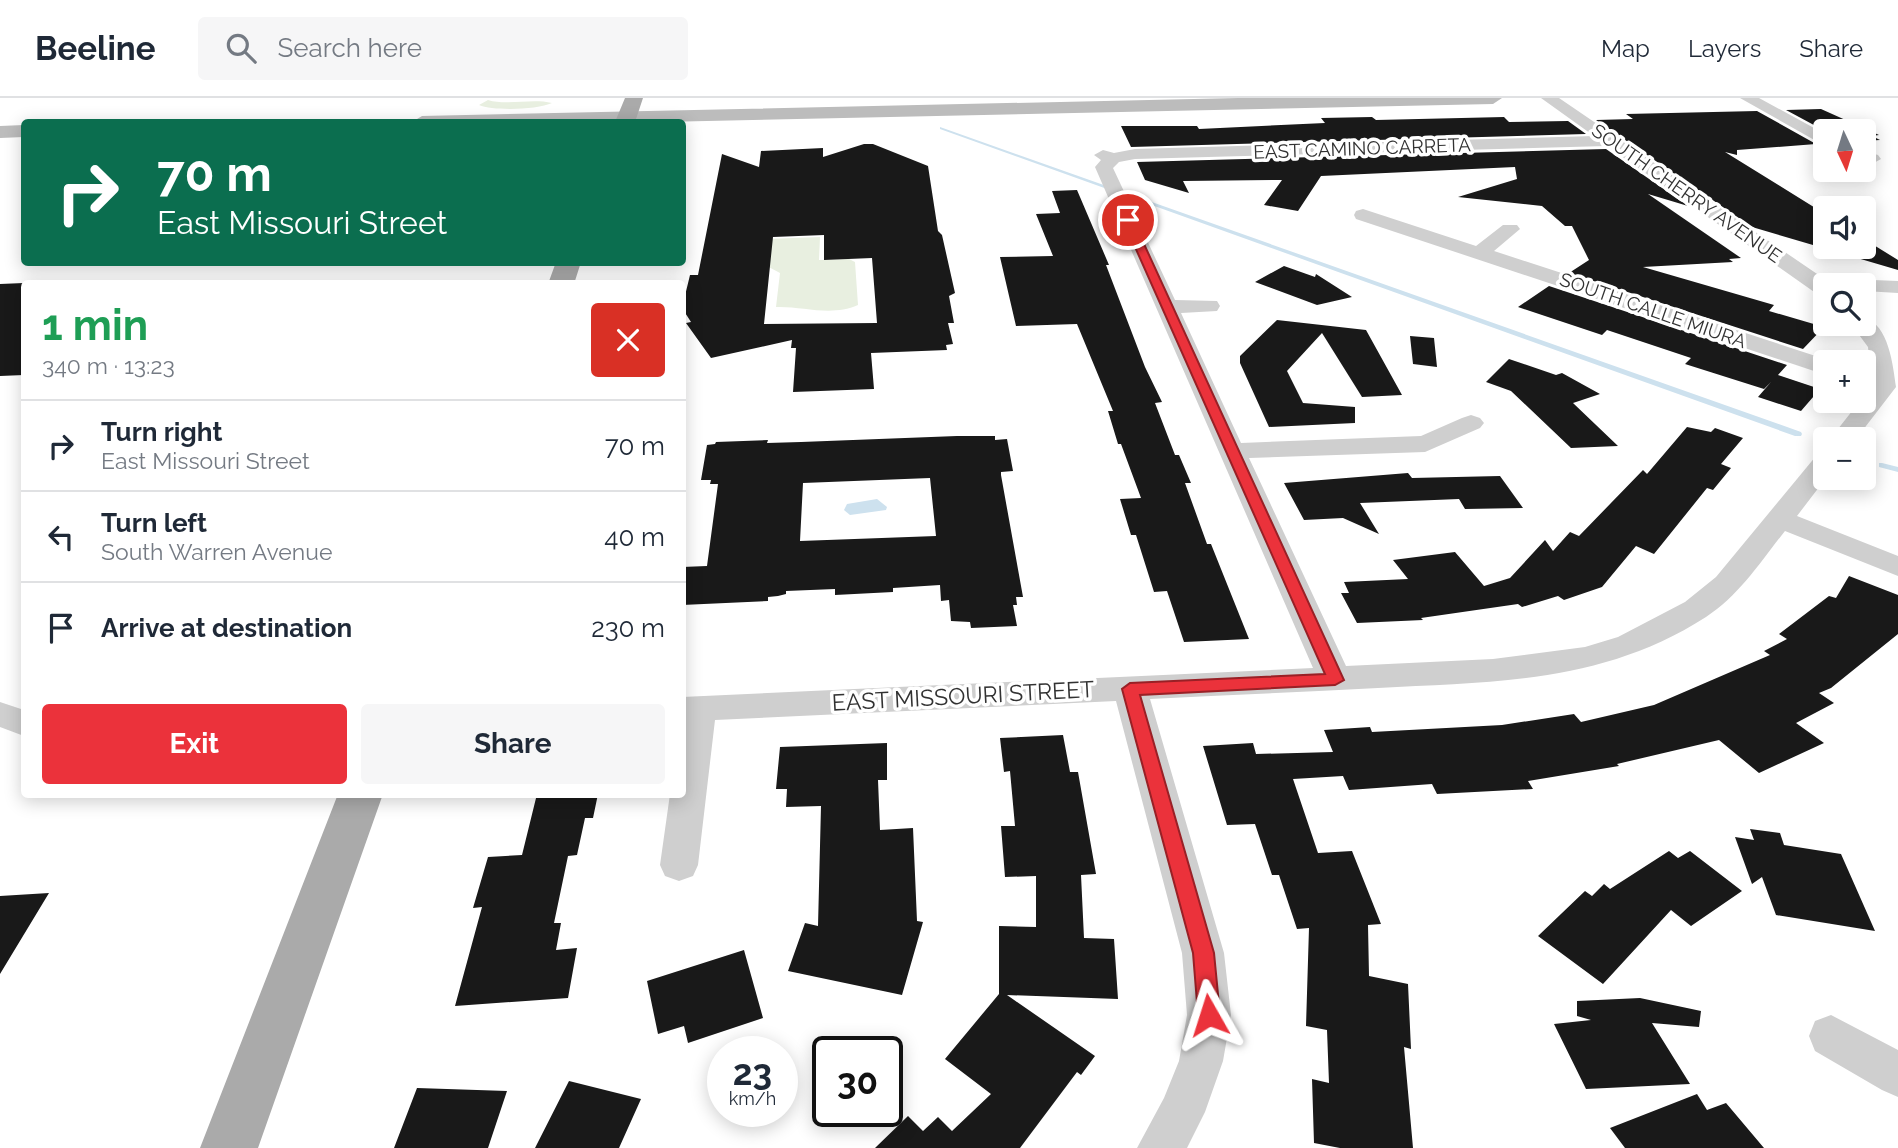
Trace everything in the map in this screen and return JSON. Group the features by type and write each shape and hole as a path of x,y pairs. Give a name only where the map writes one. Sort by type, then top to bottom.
{"main road":[{"path":"625,119 635,98"},
{"path":"653,119 1100,103 1493,98"},
{"path":"0,132 21,131"},
{"path":"229,1148 360,798"}],"street":[{"name":"SOUTH CHERRY AVENUE","path":"1549,98 1813,280"},
{"path":"1748,98 1813,134"},
{"name":"EAST CAMINO CARRETA","path":"1167,307 1104,167 1108,157 1135,154 1611,141"},
{"name":"SOUTH CALLE MIURA","path":"1363,215 1813,363"},
{"path":"1481,252 1510,229"},
{"path":"1876,286 1898,287"},
{"path":"1209,306 1167,307 1335,680"},
{"path":"1871,336 1879,347 1876,369"},
{"path":"1231,451 1425,444 1471,423"},
{"path":"1813,476 1780,519 1898,566"},
{"name":"EAST MISSOURI STREET","path":"691,708 1335,680 1540,666 1586,658 1629,645 1696,609 1727,584 1780,519"},
{"path":"1130,689 1203,953 1209,1015 1201,1061 1182,1112 1161,1148"},
{"path":"686,773 691,708"},
{"path":"0,714 21,722"},
{"path":"679,865 684,798"},
{"path":"1831,1036 1898,1075"}],"green space":[{"path":"488,100 552,103 515,109 479,105"},
{"path":"820,237 819,260 849,259 855,262 858,305 827,311 776,307 780,273 763,264 766,239"}],"water":[{"path":"877,499 887,507 886,510 850,515 844,510 847,504"}],"building":[{"path":"1821,109 1843,119 1813,119 1813,125 1786,110"},
{"path":"1757,111 1813,142 1737,150 1737,155 1725,152 1813,207 1813,245 1752,227 1596,120 1633,119 1626,114"},
{"path":"1372,117 1376,120 1504,117 1509,122 1568,121 1586,134 1131,147 1121,126 1197,126 1199,129 1325,123 1321,118"},
{"path":"864,144 873,144 928,166 938,231 942,235 955,293 949,296 954,323 948,323 953,344 946,345 947,350 871,353 874,389 793,392 796,348 791,348 792,340 711,358 686,323 691,322 686,314 686,292 690,275 698,275 722,154 759,167 761,151 823,148 823,157","holes":["824,235 824,260 872,258 877,323 764,324 773,237"]},
{"path":"1606,149 1688,206 1648,194 1741,258 1729,259 1733,262 1643,267 1774,305 1769,311 1813,324 1813,336 1815,336 1803,349 1569,273 1589,260 1572,226 1565,226 1542,206 1458,197 1517,179 1515,167 1321,176 1298,211 1264,205 1282,180 1183,181 1189,193 1145,180 1137,162"},
{"path":"1077,190 1109,265 1106,265 1145,367 1162,402 1155,403 1175,455 1179,455 1191,483 1185,483 1207,544 1211,544 1249,639 1184,642 1167,591 1154,592 1136,535 1131,535 1120,499 1141,498 1121,444 1118,444 1108,411 1113,411 1077,324 1016,326 1000,257 1053,256 1036,214 1060,213 1052,191"},
{"path":"1876,246 1898,260 1898,270 1861,259 1876,259"},
{"path":"1284,266 1315,277 1316,274 1352,297 1317,305 1255,282"},
{"path":"21,283 21,375 0,376 0,284"},
{"path":"1549,286 1787,365 1778,375 1813,387 1813,397 1801,411 1758,397 1771,382 1764,389 1685,364 1691,358 1607,330 1602,335 1518,307"},
{"path":"1277,320 1366,330 1402,395 1362,397 1322,333 1287,371 1303,403 1355,407 1355,423 1269,427 1240,363 1240,356"},
{"path":"1410,336 1434,338 1437,367 1413,364"},
{"path":"1509,359 1556,375 1562,373 1600,394 1573,403 1618,446 1571,448 1511,391 1486,382"},
{"path":"1687,427 1711,432 1715,428 1743,438 1721,464 1731,468 1713,490 1707,488 1654,554 1636,546 1602,587 1564,600 1558,596 1522,607 1518,604 1421,618 1423,620 1357,623 1341,593 1349,593 1344,582 1408,579 1393,560 1455,552 1484,586 1510,578 1545,540 1553,551 1570,532 1579,536 1643,470 1647,474"},
{"path":"957,436 995,436 995,440 1007,439 1013,471 1001,472 1001,475 1023,597 1016,597 1017,605 1013,605 1017,626 971,628 970,622 951,621 949,600 941,601 940,585 893,588 893,592 835,595 835,589 786,591 786,594 768,597 768,601 686,605 686,567 707,566 718,484 710,484 711,480 701,480 707,445 716,442 768,440 767,443","holes":["930,478 936,536 800,541 803,483"]},
{"path":"1408,473 1412,478 1500,476 1523,508 1465,509 1459,499 1360,503 1379,534 1343,518 1304,520 1284,483"},
{"path":"1849,576 1898,595 1898,634 1831,688 1819,693 1834,703 1796,723 1824,743 1759,773 1719,740 1617,764 1619,766 1528,781 1533,789 1437,794 1432,784 1349,790 1343,776 1293,779 1318,853 1352,851 1381,924 1368,925 1369,976 1408,984 1411,1049 1404,1047 1413,1148 1340,1148 1314,1143 1312,1079 1329,1083 1327,1030 1306,1026 1309,928 1297,929 1279,875 1272,875 1255,824 1227,825 1203,746 1253,743 1256,754 1333,752 1324,730 1370,727 1372,732 1502,725 1574,714 1581,722 1654,705 1770,655 1764,651 1787,639 1779,634 1829,596 1836,598"},
{"path":"1063,735 1070,772 1078,772 1096,874 1081,875 1084,938 1114,939 1118,999 1007,995 1095,1056 1081,1075 1077,1072 1020,1148 875,1148 897,1127 903,1127 903,1121 908,1116 923,1131 938,1117 952,1131 991,1094 945,1059 999,994 999,926 1036,927 1036,876 1005,877 1001,826 1015,826 1010,771 1004,772 1000,738"},
{"path":"887,743 887,780 878,780 880,830 913,828 917,921 923,922 902,995 788,971 805,923 818,926 821,806 786,807 787,789 776,789 780,747"},
{"path":"536,798 597,798 593,818 585,818 577,855 568,856 554,923 561,923 556,950 577,948 568,998 455,1006 482,907 473,908 488,857 522,855"},
{"path":"1750,829 1780,833 1784,845 1841,854 1875,931 1776,915 1762,877 1752,884 1735,837 1754,840"},
{"path":"1669,851 1678,858 1690,851 1742,891 1691,926 1671,910 1603,984 1538,936 1585,891 1592,896 1604,884 1610,889"},
{"path":"49,893 0,974 0,896"},
{"path":"744,950 763,1018 688,1043 684,1026 658,1034 647,981"},
{"path":"1640,998 1701,1011 1699,1027 1652,1023 1690,1084 1586,1089 1554,1024 1591,1020 1577,1016 1577,1001"},
{"path":"569,1081 641,1099 619,1148 535,1148"},
{"path":"417,1088 507,1091 488,1148 394,1148"},
{"path":"1697,1094 1707,1110 1726,1103 1764,1148 1625,1148 1610,1128"}],"waterway":[{"path":"942,128 1798,434"},
{"path":"1882,465 1898,470"}],"route":[{"path":"1128,220 1335,680 1130,689 1203,953 1209,1015"}]}
